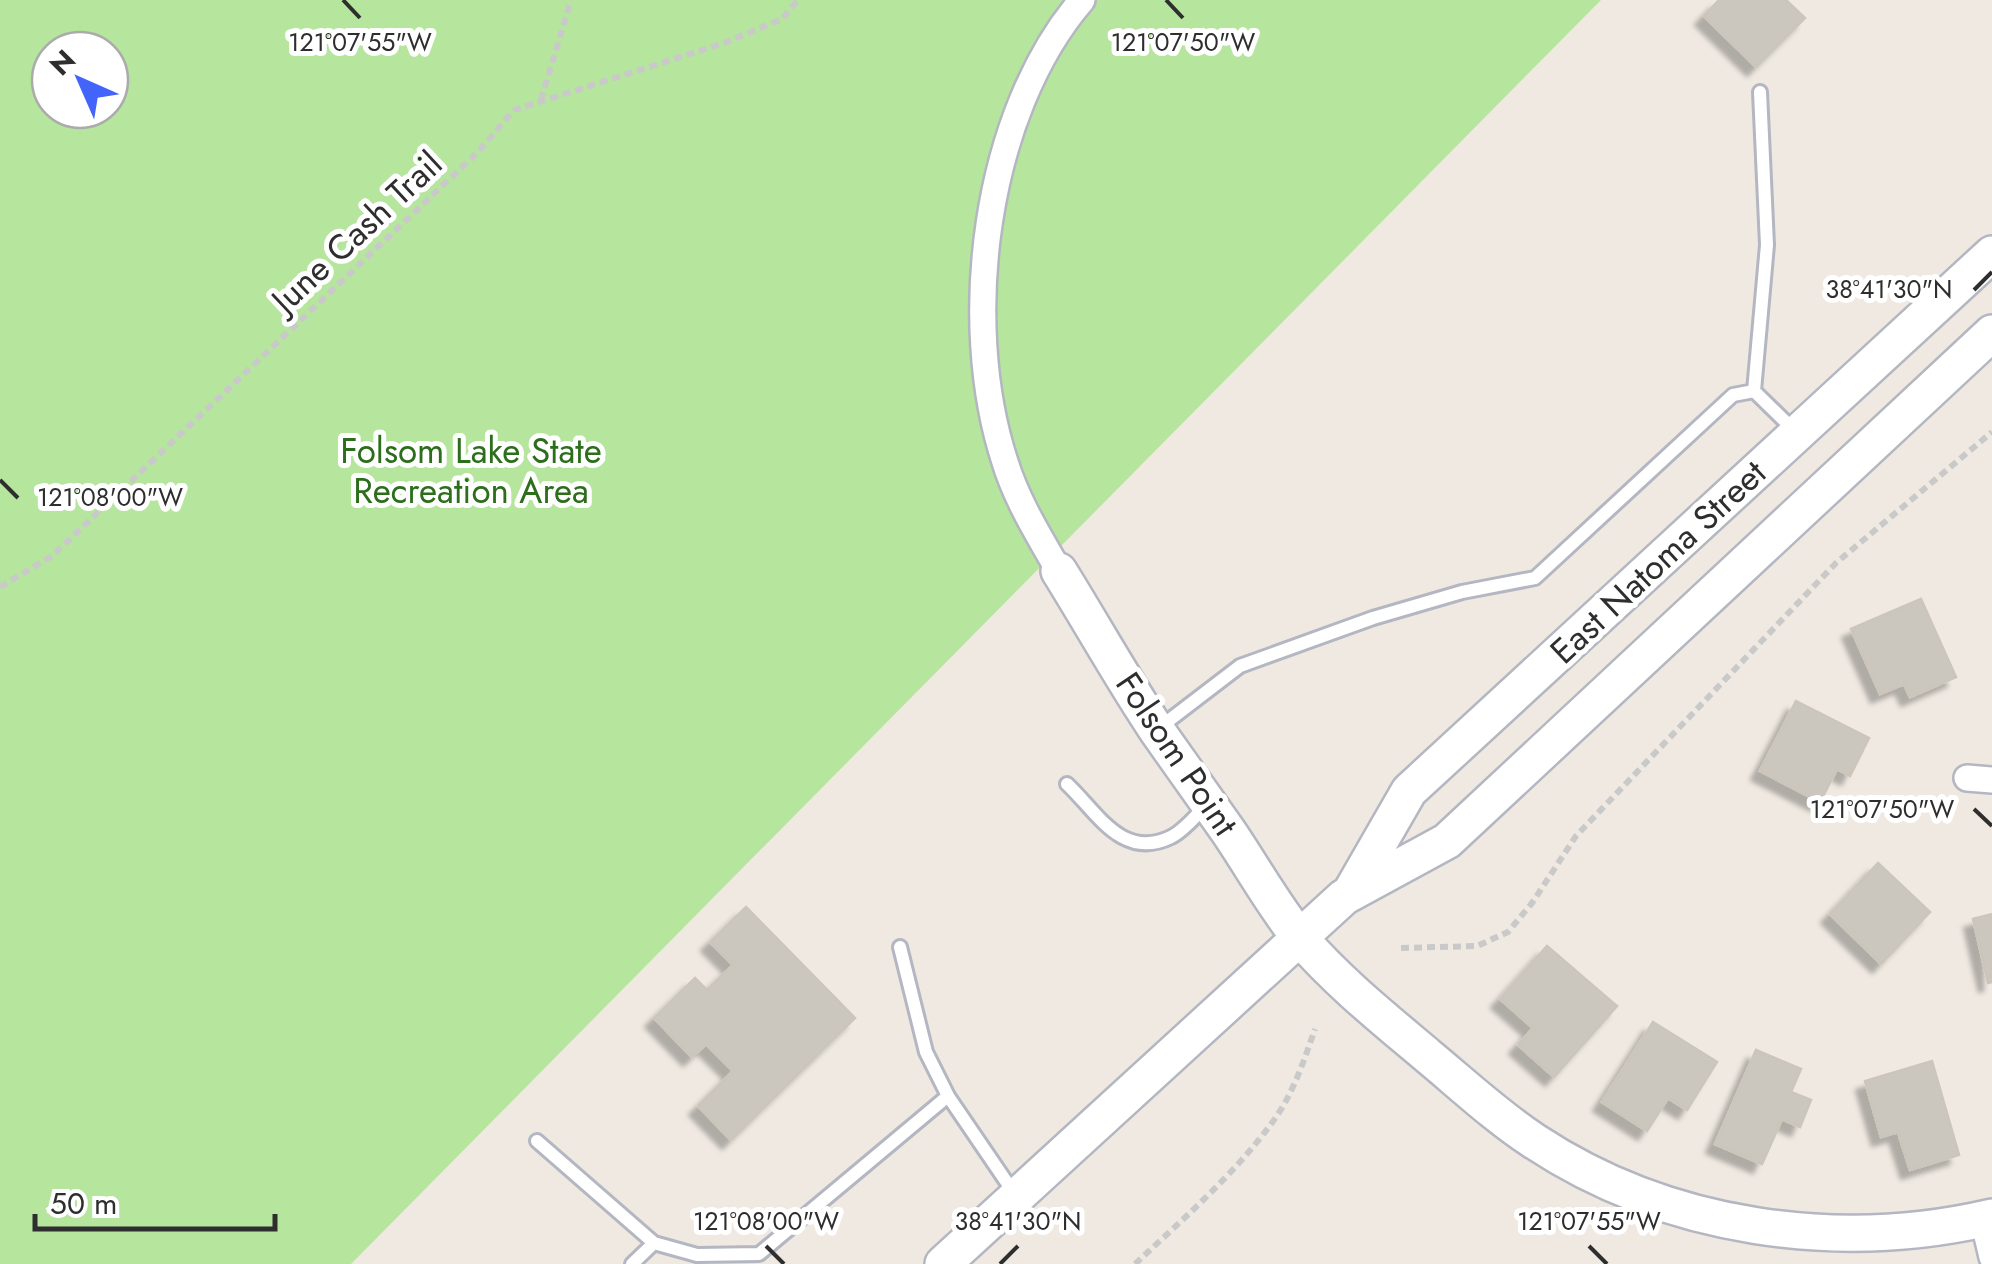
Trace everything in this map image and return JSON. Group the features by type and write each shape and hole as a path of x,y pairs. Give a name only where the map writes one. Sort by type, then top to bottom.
{"main road":[{"name":"East Natoma Street","path":"1351,891 1409,791 1992,254"},
{"name":"East Natoma Street","path":"944,1264 1351,891 1448,841 1992,332"},
{"name":"Folsom Point","path":"1059,571 1157,730 1298,936 1349,990 1485,1106 1535,1142 1617,1185 1688,1211 1733,1222 1794,1232 1856,1234 1917,1231 1988,1218"}],"street":[{"path":"1059,571 1028,518 1004,462 988,389 982,265 992,204 1028,89 1061,24 1082,0"},
{"path":"1988,1218 1992,1257"}],"lane":[{"path":"1754,391 1767,245 1760,92"},
{"path":"1754,391 1798,434"},
{"path":"1157,730 1240,666 1373,618 1462,592 1535,578 1733,395 1754,391"},
{"path":"1067,784 1113,834 1139,844 1172,837 1209,803"},
{"path":"900,947 926,1052 948,1096 1018,1198"},
{"path":"536,1141 654,1242 697,1255 759,1254 948,1096"},
{"path":"632,1264 654,1242"}],"path":[{"path":"541,101 570,0"},
{"name":"June Cash Trail","path":"0,588 52,556 478,152 514,110 724,44 782,19 798,0"},
{"path":"1401,948 1477,946 1508,932 1576,836 1836,563 1992,432"},
{"path":"1135,1264 1213,1190 1274,1119 1300,1073 1315,1029"}],"green space":[{"name":"Folsom Lake State Recreation Area","path":"0,0 1601,0 351,1264 0,1264"}],"building":[{"path":"1719,0 1786,0 1805,18 1756,67 1704,16"},
{"path":"1921,599 1956,677 1910,697 1904,684 1880,694 1851,629"},
{"path":"1796,701 1869,738 1850,776 1837,769 1820,802 1760,771"},
{"path":"1878,863 1930,912 1881,964 1830,914"},
{"path":"746,907 855,1018 731,1140 698,1106 733,1071 706,1044 692,1057 654,1018 695,978 707,990 733,965 710,942"},
{"path":"1992,914 1992,982 1988,983 1973,919"},
{"path":"1547,946 1617,1006 1554,1077 1518,1045 1533,1028 1500,999"},
{"path":"1653,1022 1717,1062 1687,1110 1668,1098 1647,1131 1602,1102"},
{"path":"1756,1050 1801,1069 1791,1092 1811,1100 1800,1127 1782,1119 1762,1164 1715,1144"},
{"path":"1932,1061 1959,1155 1910,1170 1898,1132 1881,1137 1865,1081"}]}
